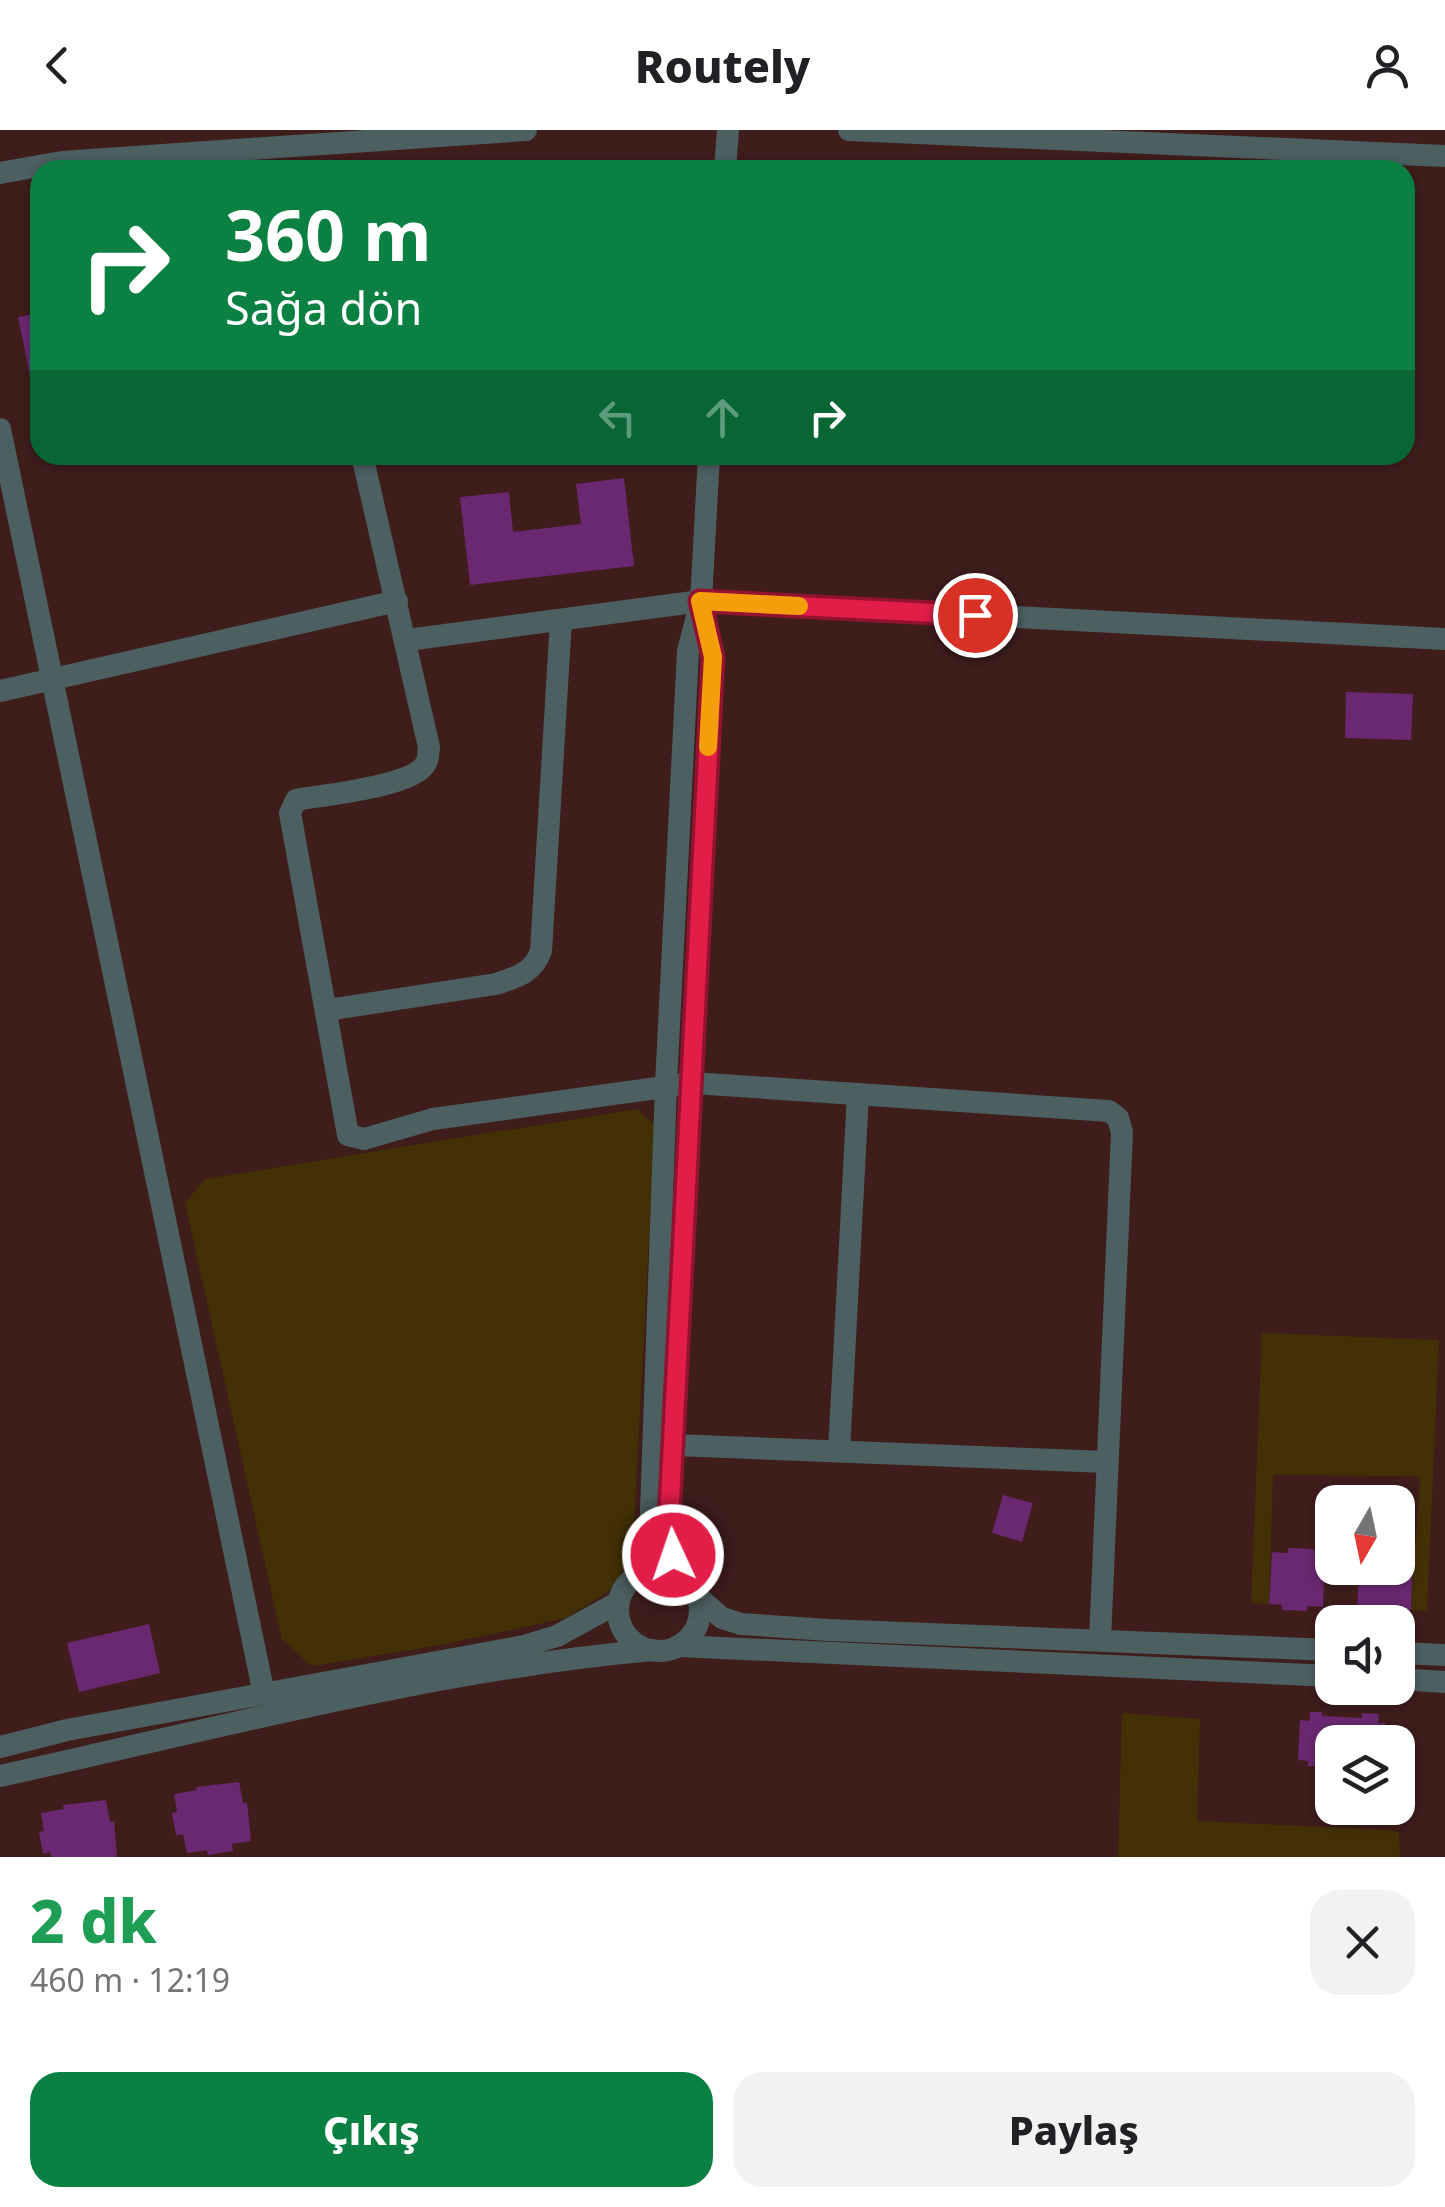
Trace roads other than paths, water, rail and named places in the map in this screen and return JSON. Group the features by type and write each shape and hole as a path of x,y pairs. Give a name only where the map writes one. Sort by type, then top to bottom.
{"street":[{"path":"92,160 526,130"},
{"path":"726,160 728,130"},
{"path":"849,130 1445,156"},
{"path":"301,146 304,160"},
{"path":"0,173 30,168"},
{"path":"0,429 264,1694"},
{"path":"364,465 429,747 426,764 414,774 368,788 296,800 290,813 348,1135 364,1139 433,1119 693,1082 1109,1111 1118,1118 1122,1132 1100,1640"},
{"path":"0,1747 67,1730 524,1646 557,1636 619,1602 647,1555 688,651 700,601 708,465"},
{"path":"407,640 700,601 1445,638"},
{"path":"700,601 713,657 669,1520 673,1555 683,1576 699,1598 722,1618 740,1624 1315,1649"},
{"path":"0,691 397,602"},
{"path":"327,1010 496,984 522,976 536,964 541,951 562,620"},
{"path":"839,1451 858,1094"},
{"path":"674,1445 1107,1462"},
{"path":"631,1580 656,1568 683,1576"},
{"path":"678,1646 697,1626 699,1598"},
{"path":"619,1602 622,1627 640,1646 652,1650"},
{"path":"0,1776 358,1698 571,1658 678,1646 1315,1675"},
{"path":"1415,1654 1445,1655"},
{"path":"1415,1680 1445,1682"}]}
